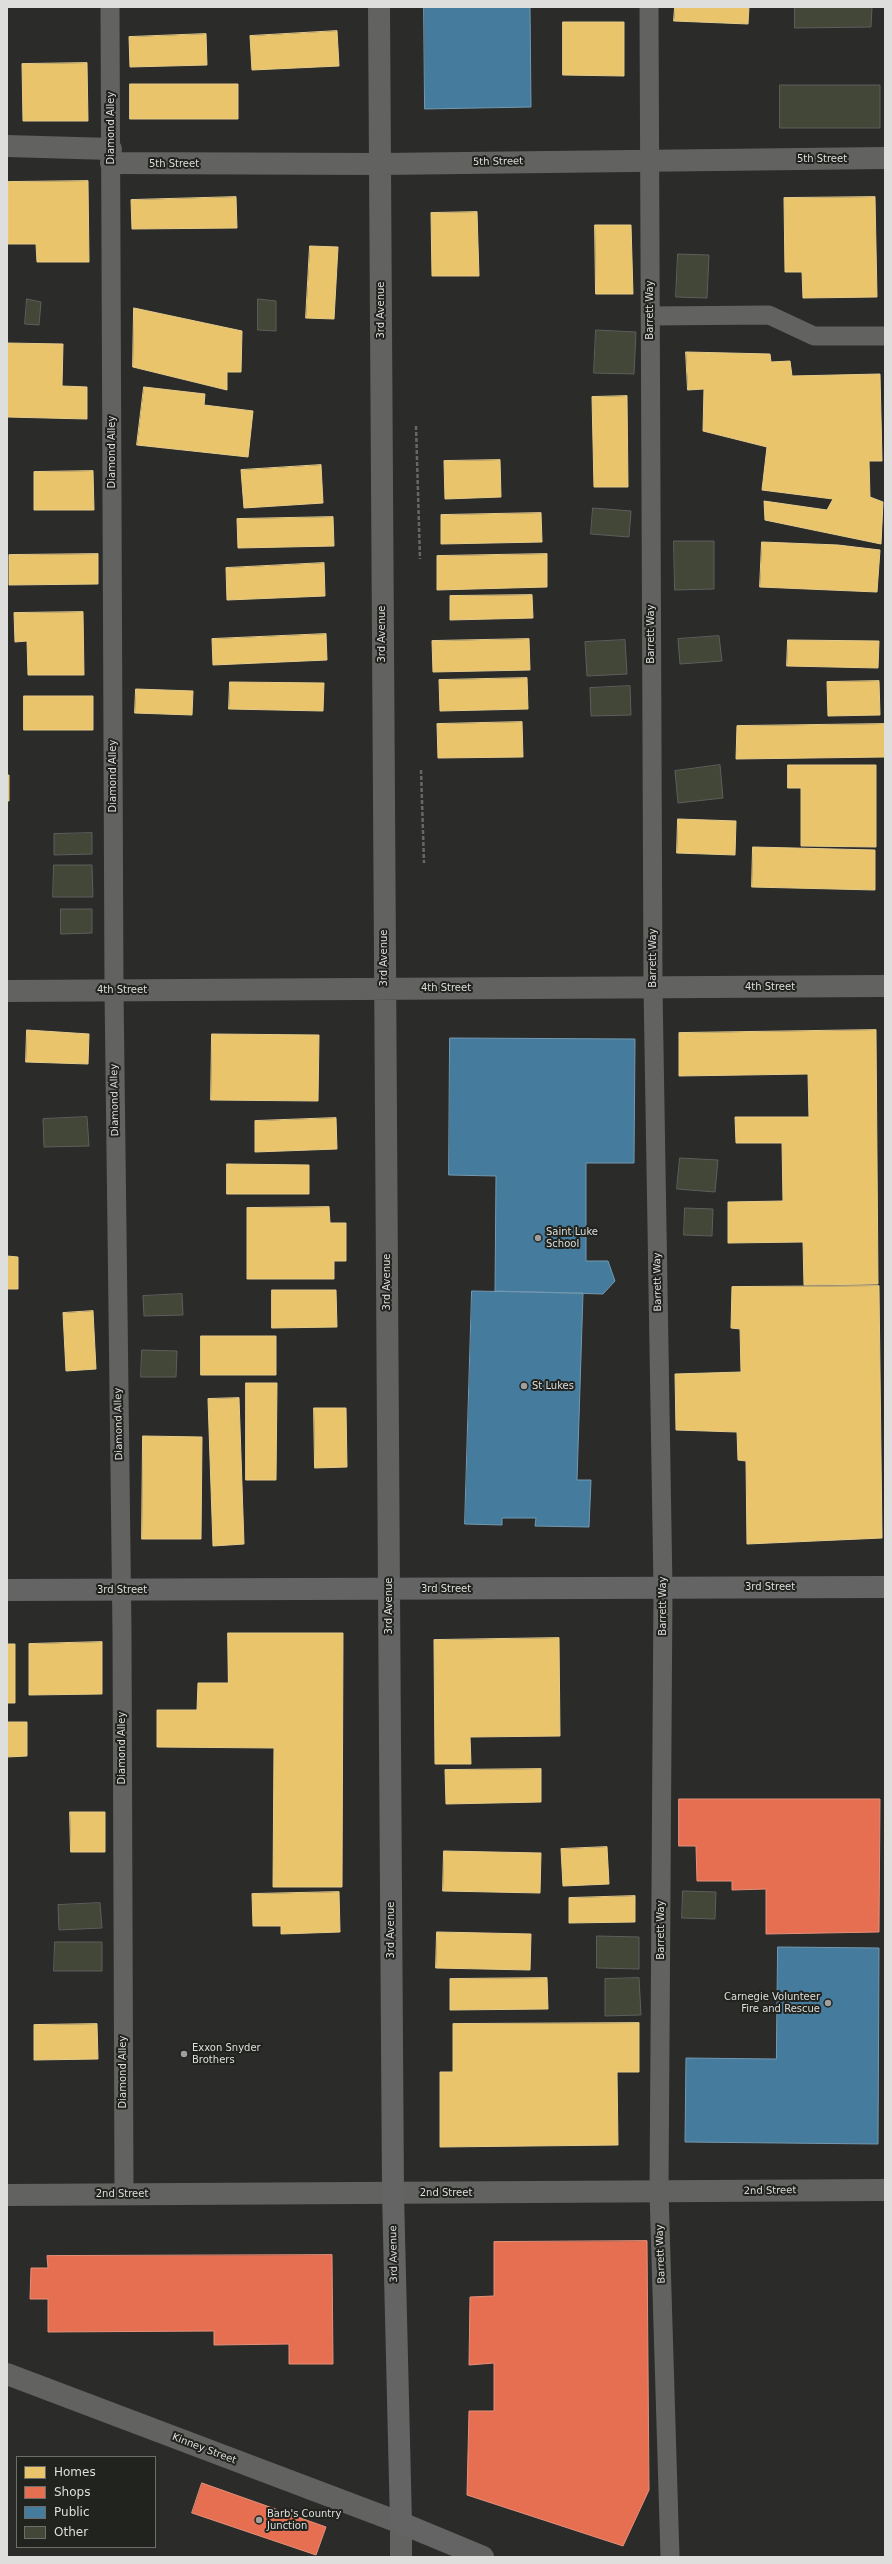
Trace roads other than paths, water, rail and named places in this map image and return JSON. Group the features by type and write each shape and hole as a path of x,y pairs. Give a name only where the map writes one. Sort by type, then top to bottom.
{"street":[{"name":"3rd Avenue","path":"379,7 393,2193 401,2557"},
{"name":"5th Street","path":"7,146 111,156 380,164 885,158"},
{"name":"4th Street","path":"7,991 885,986"},
{"name":"3rd Street","path":"7,1590 389,1590 885,1586"},
{"name":"2nd Street","path":"7,2195 885,2190"},
{"name":"Kinney Street","path":"7,2374 401,2523"},
{"path":"401,2523 483,2557"}],"lane":[{"name":"Diamond Alley","path":"110,7 114,990 121,1590 124,2194"},
{"name":"Barrett Way","path":"649,7 653,987 663,1588 659,2192 670,2557"},
{"path":"650,316 769,315 814,336 885,336"}],"place":[{"name":"Saint Luke School","path":"538,1238"},
{"name":"St Lukes","path":"524,1386"},
{"name":"Carnegie Volunteer Fire and Rescue","path":"828,2003"},
{"name":"Exxon Snyder Brothers","path":"184,2054"},
{"name":"Barb's Country Junction","path":"259,2520"}]}
